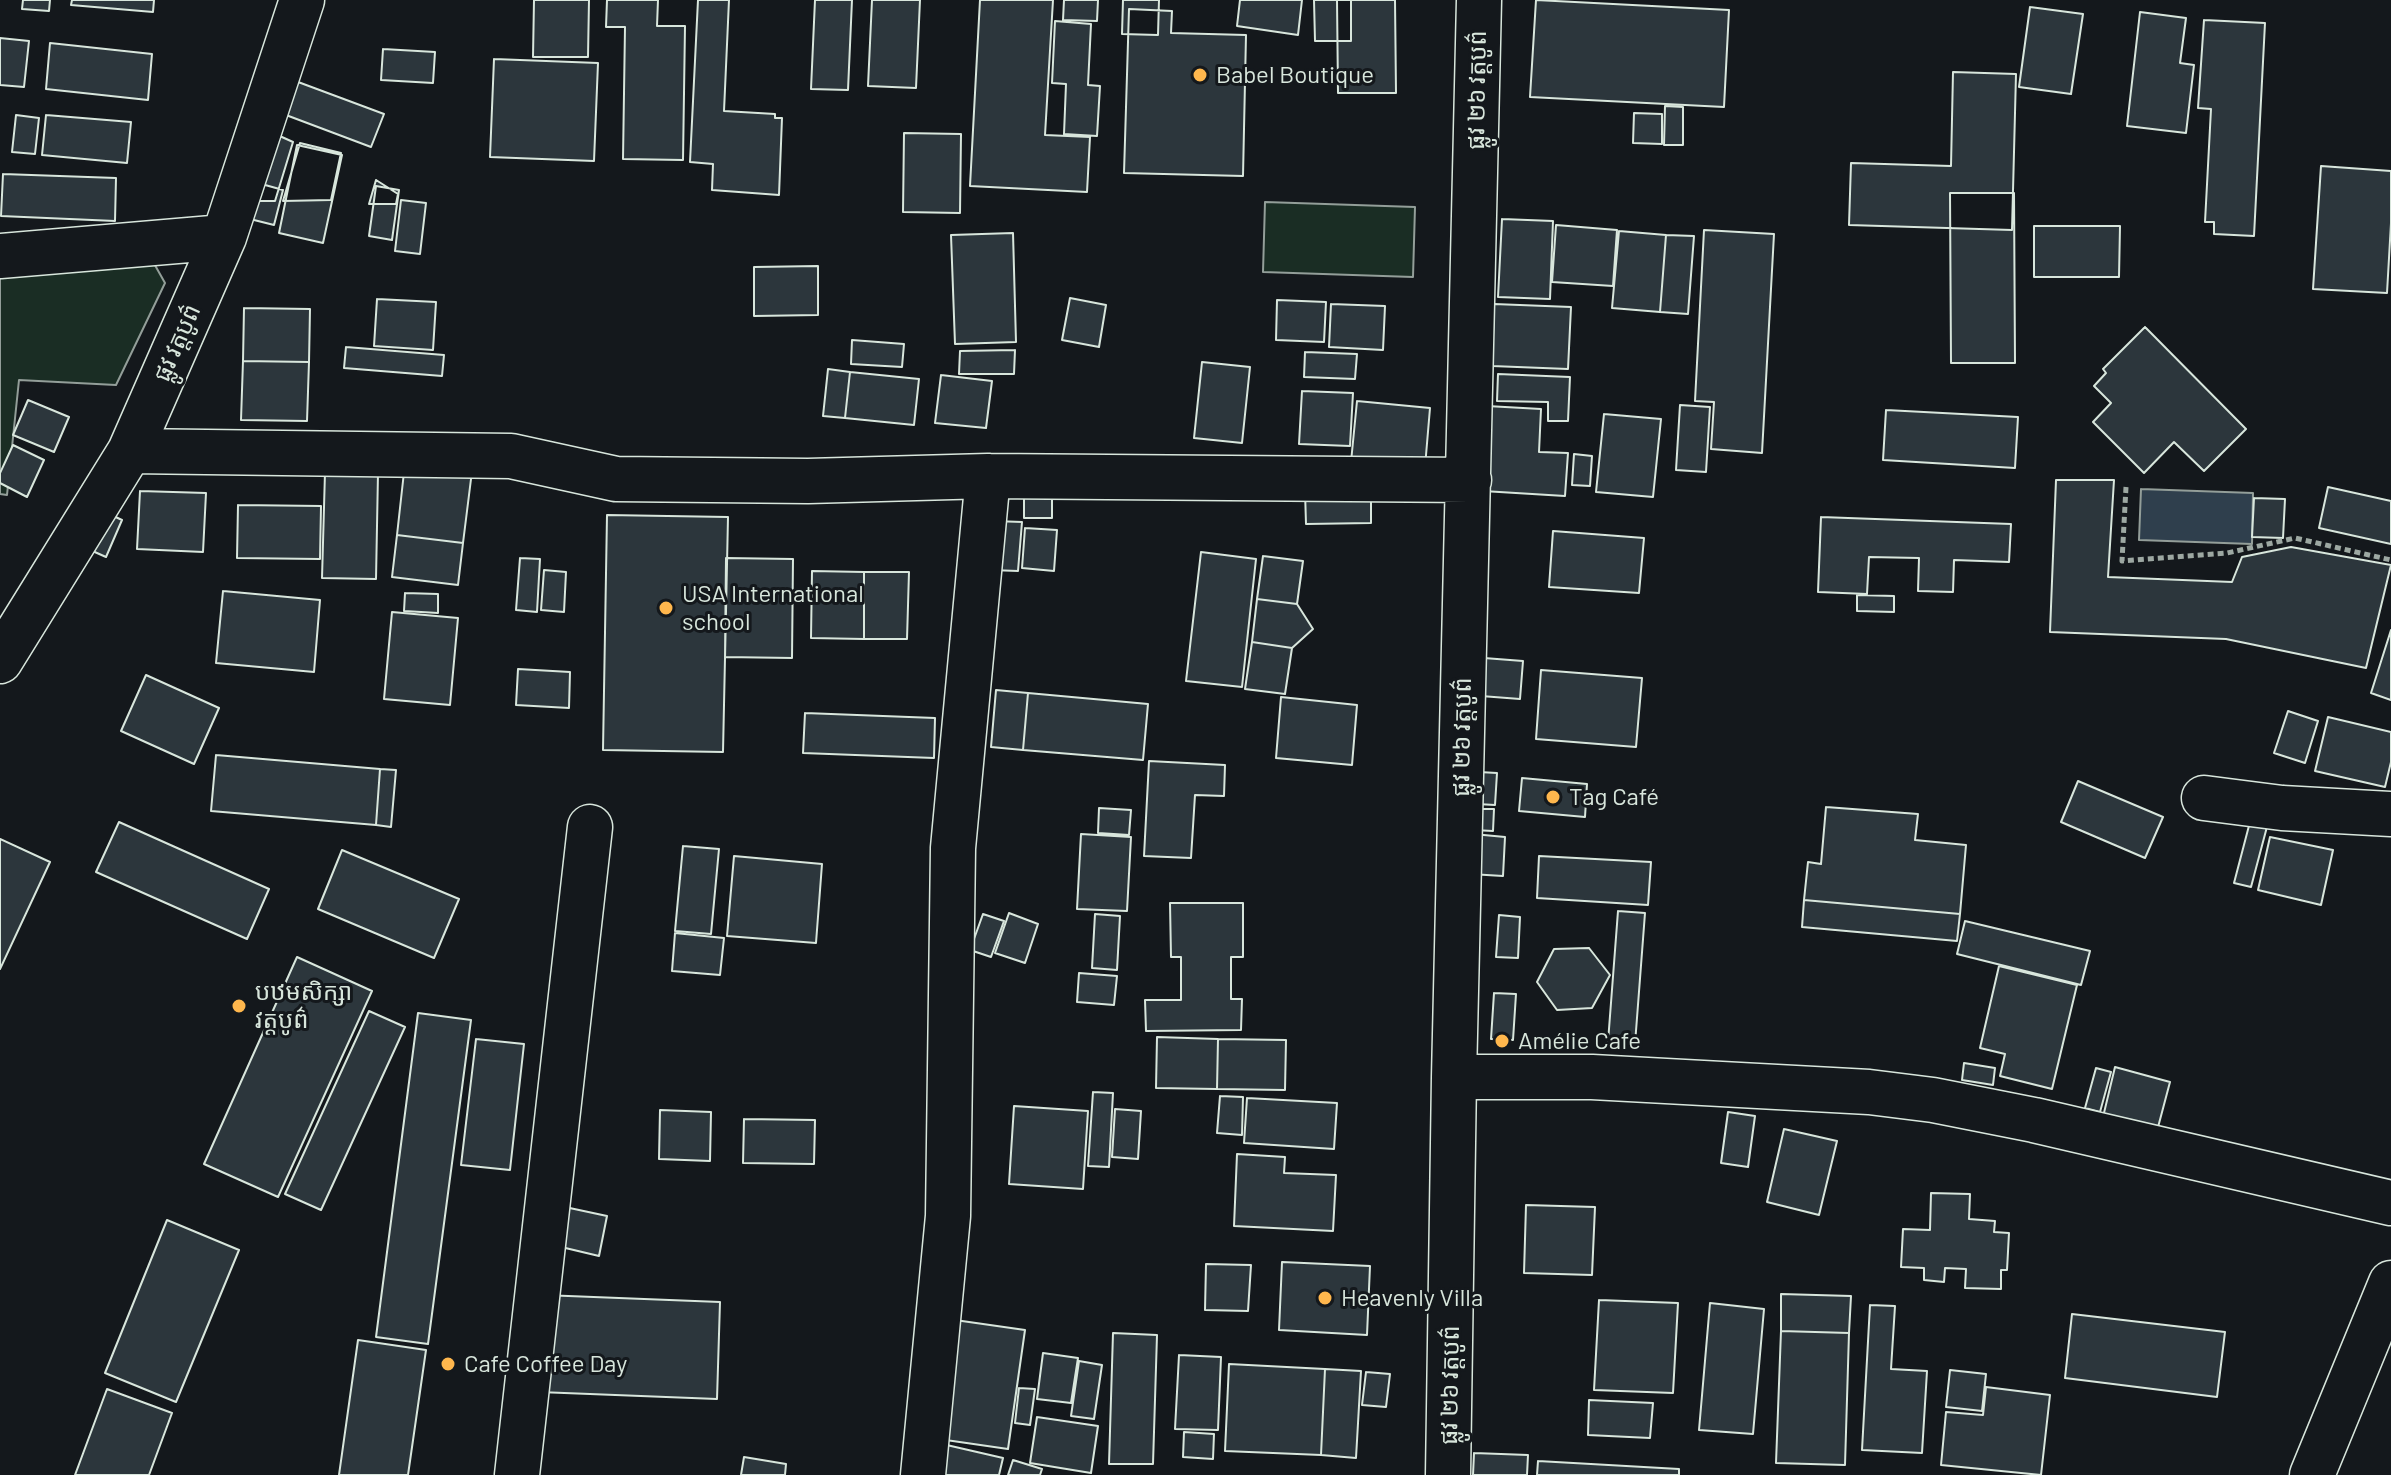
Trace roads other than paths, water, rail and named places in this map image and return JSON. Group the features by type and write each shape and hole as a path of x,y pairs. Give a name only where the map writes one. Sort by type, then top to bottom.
{"street":[{"name":"ផ្លូវ វត្តបូព៌","path":"0,661 130,451 224,237 302,0"},
{"name":"ផ្លូវ ២៦ វត្តបូព៌","path":"1448,1475 1479,0"},
{"path":"0,256 224,237"},
{"path":"130,451 511,456 616,479 808,481 988,476 1469,480"},
{"path":"923,1475 948,1216 953,848 988,476"},
{"path":"2204,798 2282,808 2391,814"},
{"path":"517,1475 590,827"},
{"path":"1454,1077 1592,1077 1869,1092 1933,1100 2034,1120 2391,1203"},
{"path":"2312,1475 2391,1283"}],"water":[{"path":"2141,489 2253,493 2252,544 2139,540"}],"place":[{"name":"Babel Boutique","path":"1200,75"},
{"name":"USA International school","path":"666,608"},
{"name":"Tag Café","path":"1553,797"},
{"name":"បឋមសិក្សា វត្តបូព៌","path":"239,1006"},
{"name":"Amélie Cafe","path":"1502,1041"},
{"name":"Heavenly Villa","path":"1325,1298"},
{"name":"Cafe Coffee Day","path":"448,1364"}]}
